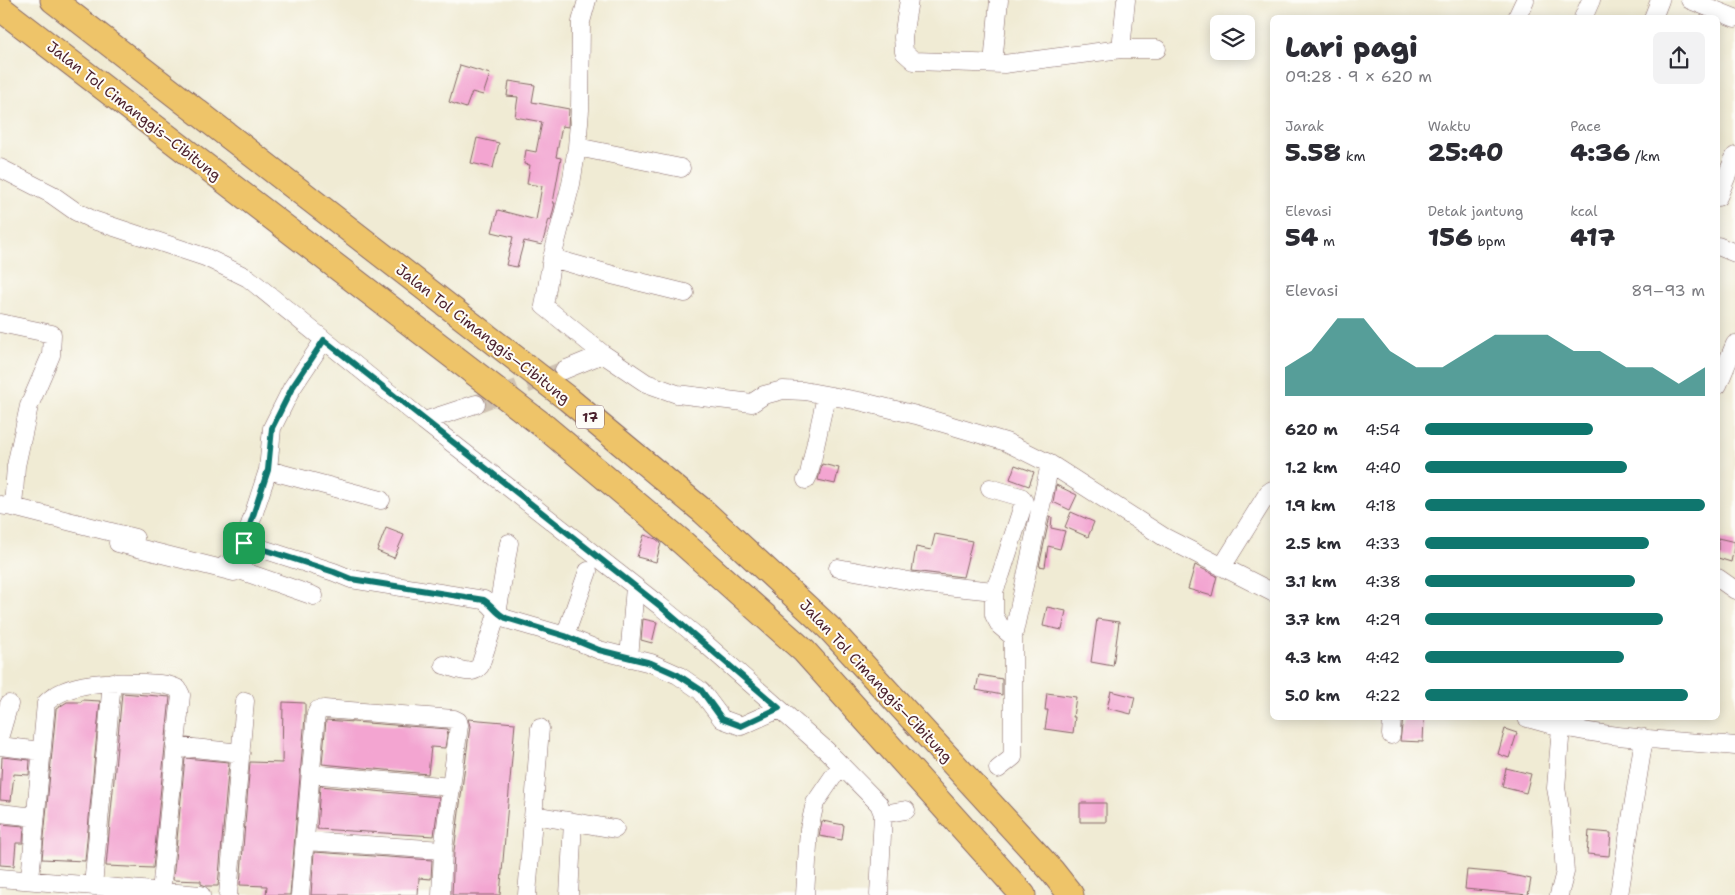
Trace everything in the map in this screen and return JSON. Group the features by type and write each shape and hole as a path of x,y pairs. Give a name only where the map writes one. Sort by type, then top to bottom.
{"highway":[{"name":"Jalan Tol Cimanggis–Cibitung","path":"52,0 560,392 704,512 829,628 1052,871 1071,895"},
{"name":"Jalan Tol Cimanggis–Cibitung","path":"0,8 546,427 683,543 804,651 1024,895"}],"street":[{"path":"587,0 581,22 580,110 571,184 552,258 544,306 603,354 646,383 677,394 752,403 764,395 783,390 804,391 860,401 916,415 1006,442 1050,464 1164,537 1270,591"},
{"path":"909,0 903,37 904,52 914,61 1004,64 1122,49 1157,49"},
{"path":"993,64 999,0"},
{"path":"1122,49 1126,0"},
{"path":"1518,15 1525,0"},
{"path":"1584,15 1591,0"},
{"path":"1654,15 1660,0"},
{"path":"1690,0 1724,17"},
{"path":"576,147 681,168"},
{"path":"1720,192 1735,156"},
{"path":"0,168 51,194 75,211 93,220 205,257 248,278 676,619 841,764 879,804 883,814 880,895"},
{"path":"1720,247 1735,253"},
{"path":"552,258 686,293"},
{"path":"0,323 52,334 51,355 29,406 7,506 178,549 314,596 234,572 118,543"},
{"path":"234,572 268,470 272,428 292,388 324,340"},
{"path":"1720,380 1735,344"},
{"path":"564,370 603,354"},
{"path":"806,480 826,396"},
{"path":"424,420 476,404"},
{"path":"998,770 1013,757 1013,637 1050,464"},
{"path":"268,470 381,500"},
{"path":"990,488 1021,498 1024,502 994,591 994,615 1000,626 1013,637"},
{"path":"1222,567 1270,491"},
{"path":"244,543 351,579 484,600 490,603 497,614 530,627 565,636 599,650 651,663 678,675 701,690 722,719 741,726 779,708"},
{"path":"444,665 463,671 476,671 480,666 497,614 510,543"},
{"path":"838,568 926,584 994,591"},
{"path":"565,636 588,572"},
{"path":"1720,579 1735,590"},
{"path":"629,658 635,588"},
{"path":"94,886 112,682"},
{"path":"30,879 46,703 52,697 78,687 112,682 166,685 178,689 181,695 161,892"},
{"path":"228,895 245,701"},
{"path":"0,735 9,704"},
{"path":"300,895 316,714 318,710 324,709 454,719 458,721 443,850 441,895"},
{"path":"1391,736 1392,720"},
{"path":"1535,720 1561,727 1644,738 1735,746"},
{"path":"1560,895 1565,872 1561,819 1556,788 1561,727"},
{"path":"527,895 540,728"},
{"path":"1619,895 1644,738"},
{"path":"0,746 41,751"},
{"path":"175,746 241,753"},
{"path":"805,895 809,829 815,803 841,764"},
{"path":"311,774 451,787"},
{"path":"883,814 906,810"},
{"path":"0,813 35,817"},
{"path":"534,815 616,829"},
{"path":"569,895 573,822"},
{"path":"305,841 443,850"},
{"path":"0,878 30,879 202,895"}],"building":[{"path":"460,65 490,74 483,95 472,92 466,108 449,102"},
{"path":"509,81 535,85 532,102 569,109 568,127 562,126 556,157 561,158 551,220 549,219 542,245 524,241 517,267 506,265 513,237 492,232 498,210 536,220 542,186 527,184 530,165 524,164 526,150 536,152 542,122 515,117 518,97 507,96"},
{"path":"477,138 499,143 493,168 471,163"},
{"path":"822,464 839,468 835,484 818,480"},
{"path":"1015,465 1034,472 1029,486 1010,479"},
{"path":"1056,485 1077,495 1070,510 1053,502"},
{"path":"1071,512 1094,522 1088,537 1065,527"},
{"path":"1050,516 1052,517 1051,528 1065,531 1060,549 1048,546 1045,567 1039,566"},
{"path":"386,528 404,535 394,558 377,551"},
{"path":"935,534 972,541 963,577 912,571 916,547 931,550"},
{"path":"644,535 661,543 656,562 637,557"},
{"path":"1720,538 1735,542 1731,562 1720,559"},
{"path":"1195,565 1217,576 1212,596 1188,589"},
{"path":"1047,607 1066,611 1062,630 1043,626"},
{"path":"643,619 657,622 652,643 641,640"},
{"path":"1097,619 1119,622 1113,666 1091,662"},
{"path":"979,675 1002,679 1002,695 976,690"},
{"path":"1111,691 1135,697 1131,714 1107,708"},
{"path":"122,693 170,697 153,868 106,866"},
{"path":"1047,693 1076,697 1073,733 1045,729 1048,710 1045,710"},
{"path":"82,700 100,701 85,861 42,859 56,709 67,702 81,702"},
{"path":"283,702 305,703 290,895 266,895 267,886 240,885 250,762 282,763"},
{"path":"468,719 515,723 500,895 452,895 454,851 470,726"},
{"path":"326,720 448,729 445,748 431,747 428,774 322,764"},
{"path":"1403,720 1424,720 1423,742 1400,741"},
{"path":"1505,729 1517,733 1509,758 1498,754"},
{"path":"2,757 30,760 29,775 14,774 11,801 0,800"},
{"path":"185,758 229,762 218,886 206,886 201,884 201,881 173,880"},
{"path":"1506,768 1531,774 1526,793 1502,787"},
{"path":"320,786 439,797 434,836 317,829"},
{"path":"1080,803 1106,803 1106,822 1080,822"},
{"path":"822,821 844,825 842,840 819,836"},
{"path":"0,824 24,826 23,843 16,843 14,866 0,865"},
{"path":"1589,831 1611,833 1609,856 1587,854"},
{"path":"314,852 432,860 431,879 419,878 418,895 311,895"},
{"path":"1467,870 1502,873 1531,879 1528,895 1465,889"}],"tunnel":[{"path":"476,404 564,370"}],"route":[{"path":"324,340 660,606 779,708 741,726 722,719 701,690 678,675 651,663 599,650 565,636 513,621 497,614 490,603 484,600 418,588 351,579 244,543 268,470 272,428 292,388 324,340"}]}
